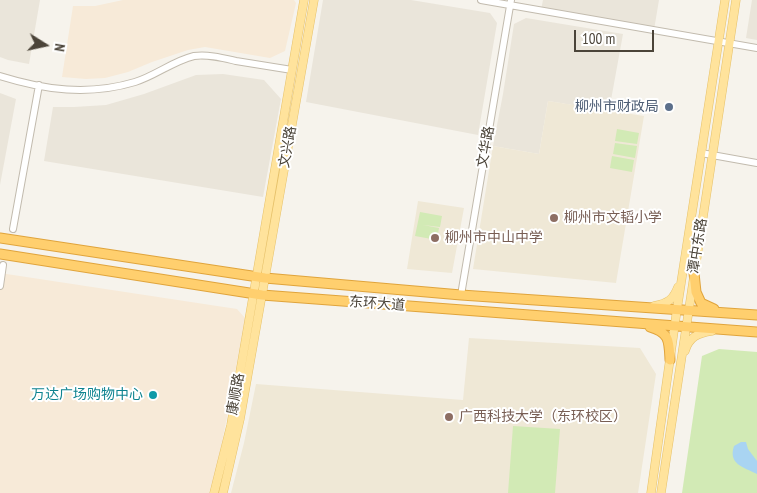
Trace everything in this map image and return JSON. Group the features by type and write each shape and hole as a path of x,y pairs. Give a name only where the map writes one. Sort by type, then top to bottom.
{"highway":[{"name":"东环大道","path":"0,238 260,278 757,315"},
{"name":"东环大道","path":"0,254 258,294 757,332"},
{"path":"694,273 696,292 701,302 711,308 728,313"},
{"path":"635,323 665,334 669,343 670,360"}],"main road":[{"name":"文兴路","path":"258,294 304,0"},
{"name":"文兴路","path":"260,278 314,0"},
{"name":"潭中东路","path":"651,493 677,309 725,0"},
{"name":"潭中东路","path":"661,493 736,0"},
{"path":"646,307 662,305 671,300 678,290 683,273"},
{"name":"康顺路","path":"214,493 231,425 258,294"},
{"name":"康顺路","path":"223,493 240,419 258,294"},
{"path":"681,362 692,337 701,333 723,329"}],"street":[{"path":"481,0 511,3 757,48"},
{"name":"文华路","path":"461,294 511,3"},
{"path":"0,76 20,82 63,89 91,90 136,82 179,61 196,56 213,56 292,70"},
{"path":"13,228 39,85"},
{"path":"702,153 757,162"},
{"path":"0,286 3,265"}],"shaded area":[{"path":"0,0 40,0 29,64 0,57"},
{"path":"123,0 294,0 296,3 285,51 270,58 205,47 188,50 128,72 105,78 62,77 73,6 95,6"},
{"path":"323,0 411,0 490,13 497,23 478,135 306,102"},
{"path":"543,0 659,0 654,30 541,10"},
{"path":"752,0 757,0 757,40 746,38"},
{"path":"526,18 623,34 609,111 548,101 539,154 493,146 514,24"},
{"path":"223,74 264,80 281,99 263,197 44,161 53,107 106,105 144,94 196,75"},
{"path":"0,93 16,99 0,185"},
{"name":"柳州市文韬小学","path":"548,101 644,116 616,283 473,269 493,146 539,154"},
{"name":"柳州市中山中学","path":"418,201 464,208 452,273 407,269"},
{"path":"0,273 237,309 245,318 217,466 209,493 0,493"},
{"name":"广西科技大学（东环校区）","path":"469,338 640,348 656,374 638,493 231,493 256,384 463,400"}],"green space":[{"path":"617,129 639,133 637,144 615,141"},
{"path":"615,143 637,146 635,158 613,154"},
{"path":"612,156 634,160 632,172 610,168"},
{"path":"420,212 442,216 440,227 423,225 439,228 437,240 415,236"},
{"path":"719,349 757,352 757,493 682,493 702,356"},
{"path":"513,426 560,429 555,493 508,493"}],"water":[{"path":"741,442 746,442 748,449 757,461 757,474 742,467 733,457 734,446"}],"place":[{"name":"柳州市财政局","path":"669,107"},
{"name":"柳州市文韬小学","path":"554,218"},
{"name":"柳州市中山中学","path":"435,238"},
{"name":"万达广场购物中心","path":"153,395"},
{"name":"广西科技大学（东环校区）","path":"449,417"}]}
